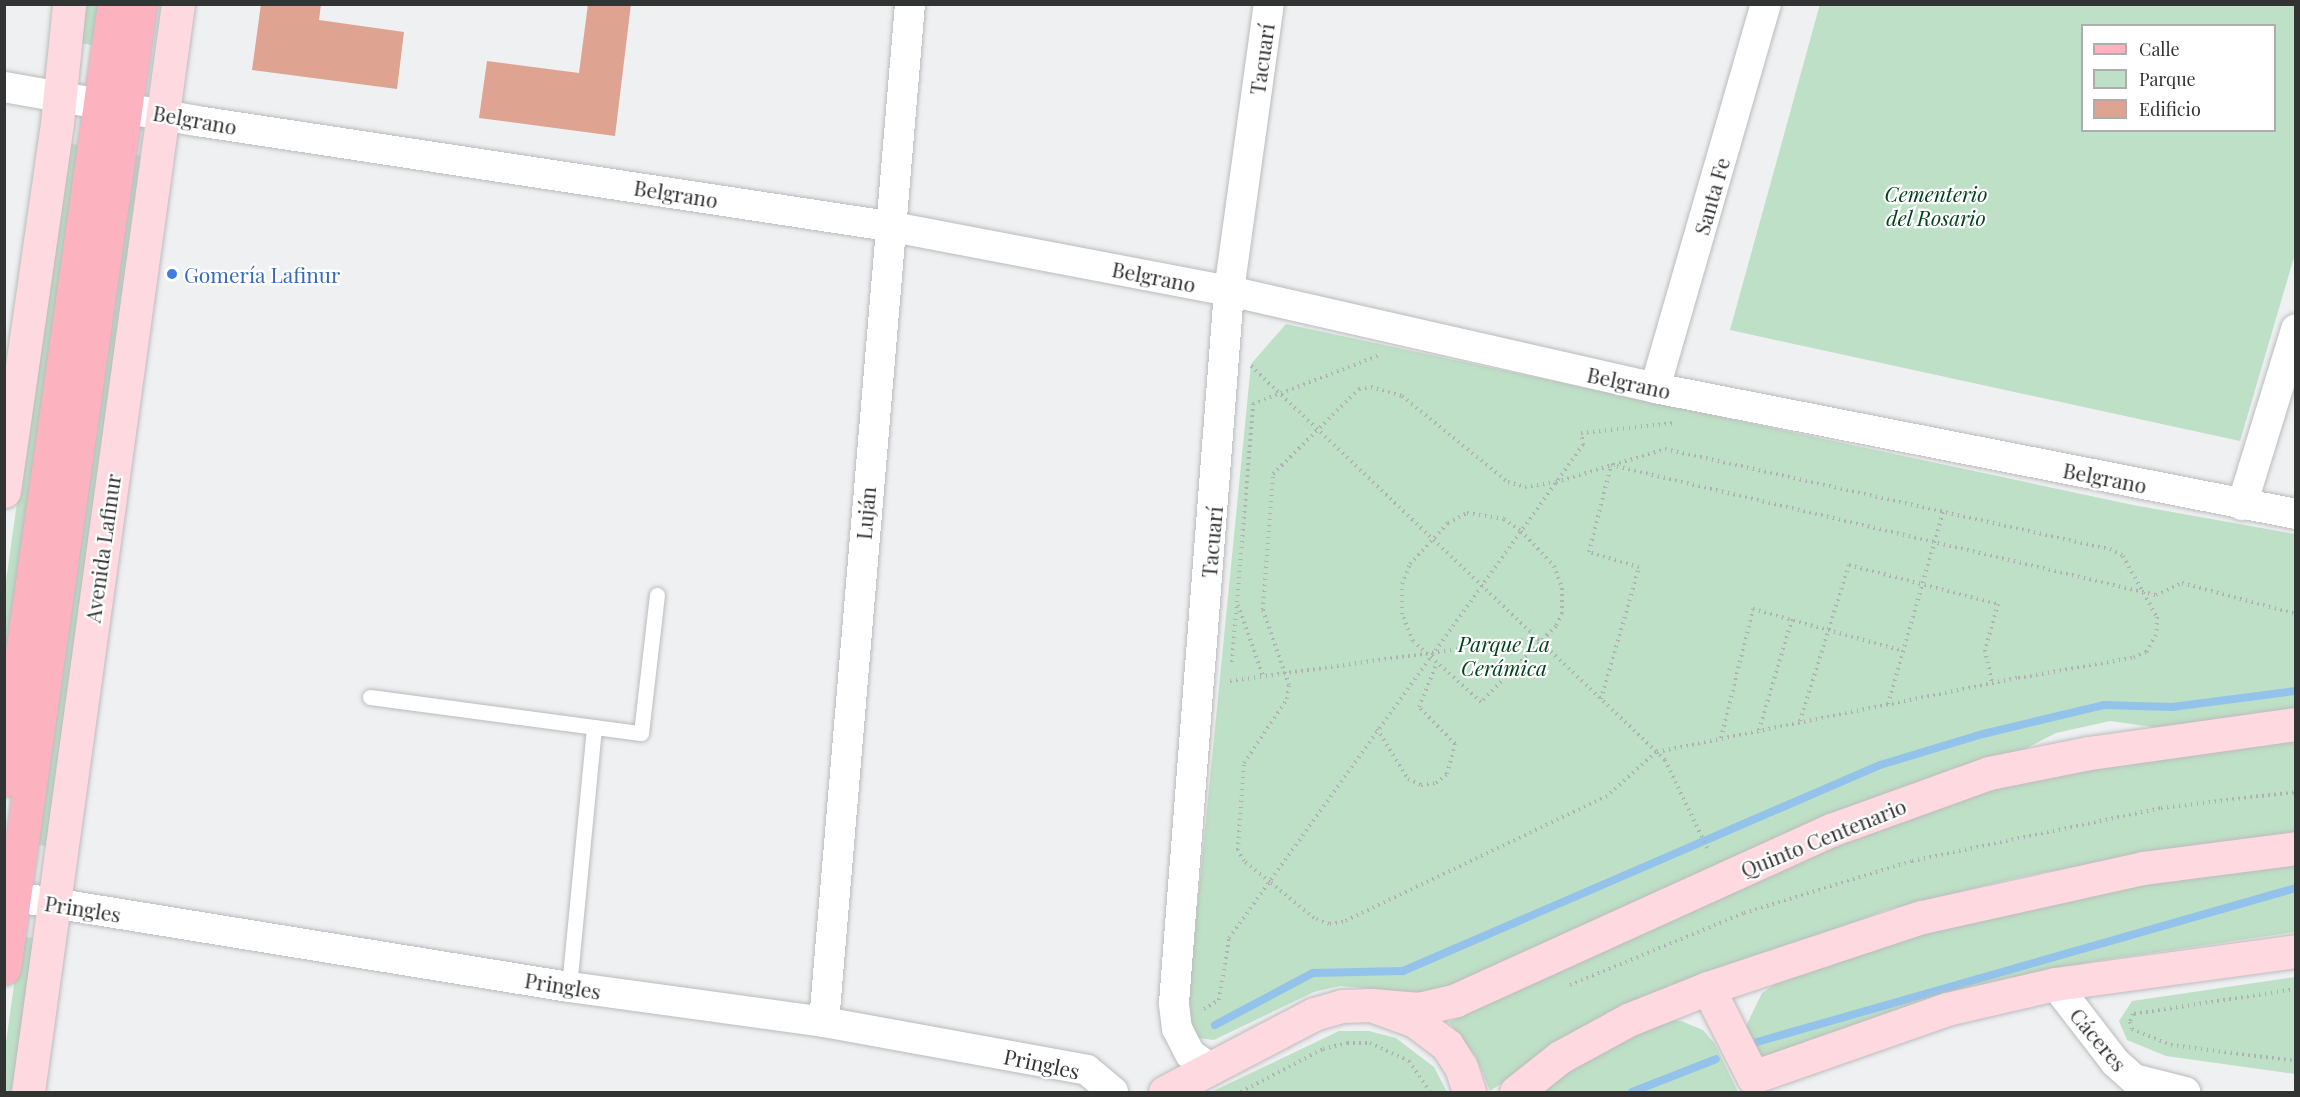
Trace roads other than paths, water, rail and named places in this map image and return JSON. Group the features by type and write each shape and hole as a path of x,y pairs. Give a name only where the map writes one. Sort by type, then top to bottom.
{"main road":[{"name":"Avenida Lafinur","path":"4,968 9,895 113,105 114,4"},
{"name":"Avenida Lafinur","path":"4,780 113,105 140,4"}],"street":[{"path":"4,491 59,96 69,4"},
{"name":"Avenida Lafinur","path":"28,1092 178,4"},
{"name":"Luján","path":"824,1022 888,226 910,4"},
{"name":"Tacuarí","path":"1210,1068 1190,1054 1177,1029 1174,1003 1227,342 1229,291 1269,4"},
{"name":"Santa Fe","path":"1655,388 1766,4"},
{"name":"Belgrano","path":"4,87 163,114 888,226 1229,291 1655,388 2295,514"},
{"path":"2242,505 2295,329"},
{"name":"Quinto Centenario","path":"1165,1092 1314,1014 1342,1006 1371,1005 1418,1009 1456,1000 1831,830 1989,773 2089,753 2295,724"},
{"path":"1516,1092 1560,1057 1630,1019 1708,988 1922,917 2143,868 2295,848"},
{"name":"Pringles","path":"9,895 569,987 824,1022 1087,1070 1113,1092"},
{"path":"1708,988 1758,1085 1947,1009 2055,984 2295,951"},
{"name":"Cáceres","path":"2055,984 2115,1062 2134,1079 2185,1092"},
{"path":"1371,1005 1415,1021 1447,1045 1461,1067 1469,1092"}],"lane":[{"path":"370,697 641,733 657,595"},
{"path":"569,987 594,727"}],"waterway":[{"path":"1215,1025 1313,973 1403,971 1880,765 1983,734 2104,705 2172,707 2296,691"},
{"path":"1757,1042 2296,888"},
{"path":"1632,1092 1716,1059"}],"place":[{"name":"Gomería Lafinur","path":"172,274"}],"park label":[{"name":"Cementerio del Rosario","path":"1936,205"},
{"name":"Parque La Cerámica","path":"1504,655"}]}
